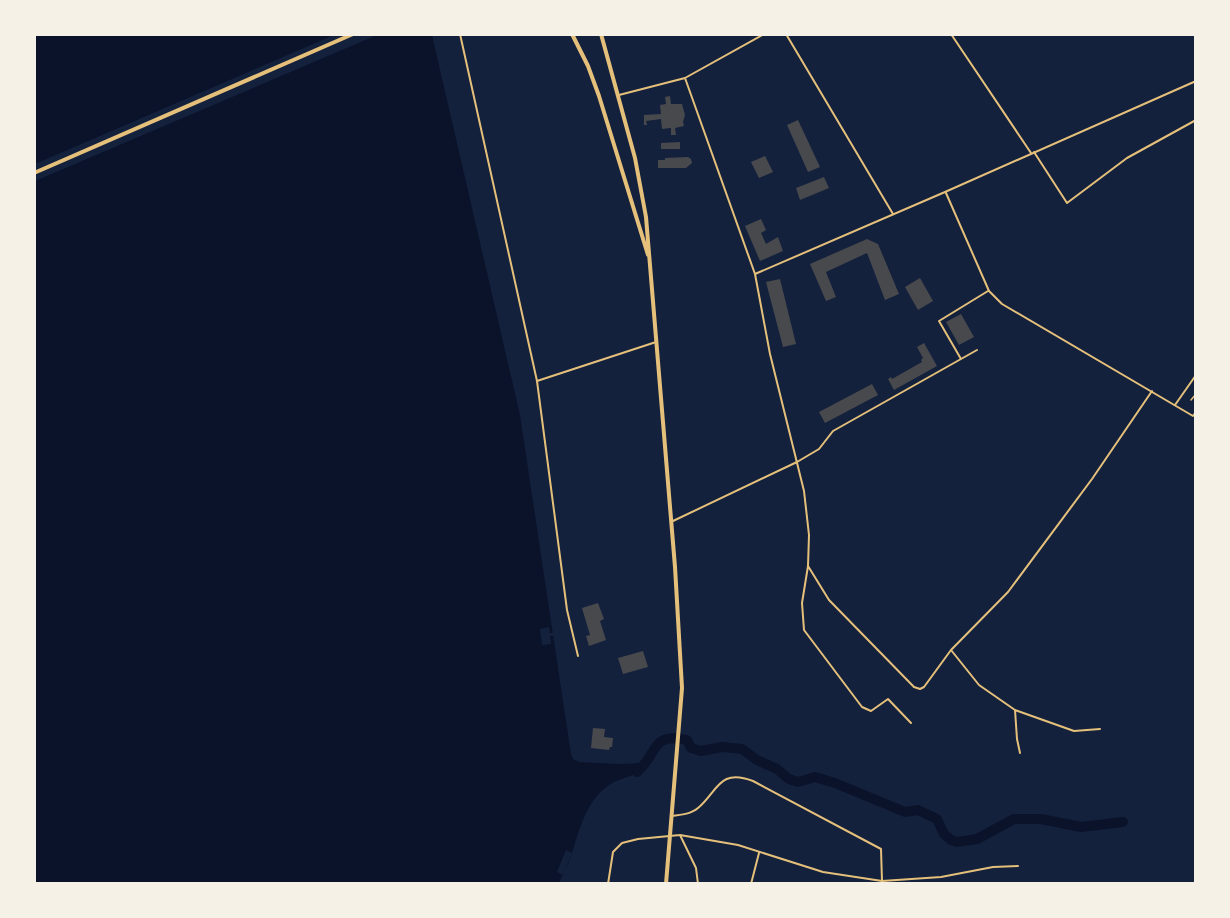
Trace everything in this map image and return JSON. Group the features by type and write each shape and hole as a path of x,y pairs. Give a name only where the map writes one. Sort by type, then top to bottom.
{"highway":[{"path":"34,173 353,34"},
{"path":"572,34 578,42 599,96 651,264"},
{"path":"601,34 639,176 651,264 675,567 682,688 666,884"}],"street":[{"path":"460,34 537,381 567,610 578,656"},
{"path":"619,96 684,78 764,34"},
{"path":"786,34 893,214"},
{"path":"951,34 1067,203 1127,158 1196,120"},
{"path":"684,78 755,274 770,354 804,490 809,535 808,567 802,603 804,630 862,707 871,711 888,699 911,723"},
{"path":"755,274 1196,81"},
{"path":"945,192 989,291 1002,304 1193,416 1196,412"},
{"path":"961,359 939,321 989,291"},
{"path":"537,381 656,342"},
{"path":"670,522 797,462 819,449 832,431 977,350"},
{"path":"1175,405 1196,375"},
{"path":"808,567 829,600 914,687 920,689 924,687 951,650 1008,592 1092,479 1152,391"},
{"path":"1191,400 1196,393"},
{"path":"951,650 979,685 1015,710 1074,731 1100,729"},
{"path":"1015,710 1020,753"},
{"path":"671,816 688,814 699,807 722,780 741,777 753,781 880,849 882,881"},
{"path":"680,836 696,868 698,884"},
{"path":"608,884 613,852 622,843 638,838 680,836 738,845 823,872 882,881 940,877 993,867 1018,866"},
{"path":"751,884 759,853"}],"water":[{"path":"34,35 432,35 520,415 571,754 573,759 579,762 642,763 647,767 618,780 601,791 589,807 559,883 35,883"}],"pier":[{"path":"334,35 377,35 35,181 35,164"},
{"path":"549,627 550,633 557,633 557,635 550,636 551,644 542,645 540,629"},
{"path":"566,850 572,853 563,875 557,872"}],"building":[{"path":"670,96 671,104 682,104 685,115 684,126 675,128 676,135 671,135 671,128 662,129 661,119 646,121 647,125 644,125 644,115 661,114 660,105 666,104 665,97"},
{"path":"798,120 820,167 808,172 787,125"},
{"path":"680,142 680,149 661,149 661,143"},
{"path":"765,156 773,172 759,178 751,162"},
{"path":"688,157 692,163 686,168 658,168 658,160 665,160 665,158"},
{"path":"824,177 829,188 800,200 796,188"},
{"path":"761,219 766,230 761,233 766,244 778,237 783,251 760,261 745,226"},
{"path":"867,239 878,244 899,294 885,300 867,253 826,272 836,297 826,301 810,264"},
{"path":"920,278 933,301 918,310 905,287"},
{"path":"780,279 796,344 783,347 766,282"},
{"path":"961,314 974,337 959,345 946,322"},
{"path":"924,343 937,366 894,390 888,379 922,362 923,358 917,347"},
{"path":"872,384 878,395 825,423 819,412"},
{"path":"598,603 604,619 600,621 606,640 589,646 586,636 590,635 582,608"},
{"path":"643,651 648,667 623,674 618,658"},
{"path":"593,728 605,729 604,737 613,738 612,747 609,750 591,748"}],"waterway":[{"path":"637,772 661,742 675,738 687,740 691,748 701,751 722,747 742,749 757,760 777,769 789,779 798,782 815,777 905,812 918,810 937,819 944,834 957,842 977,839 1014,819 1041,819 1081,827 1123,822"}]}
